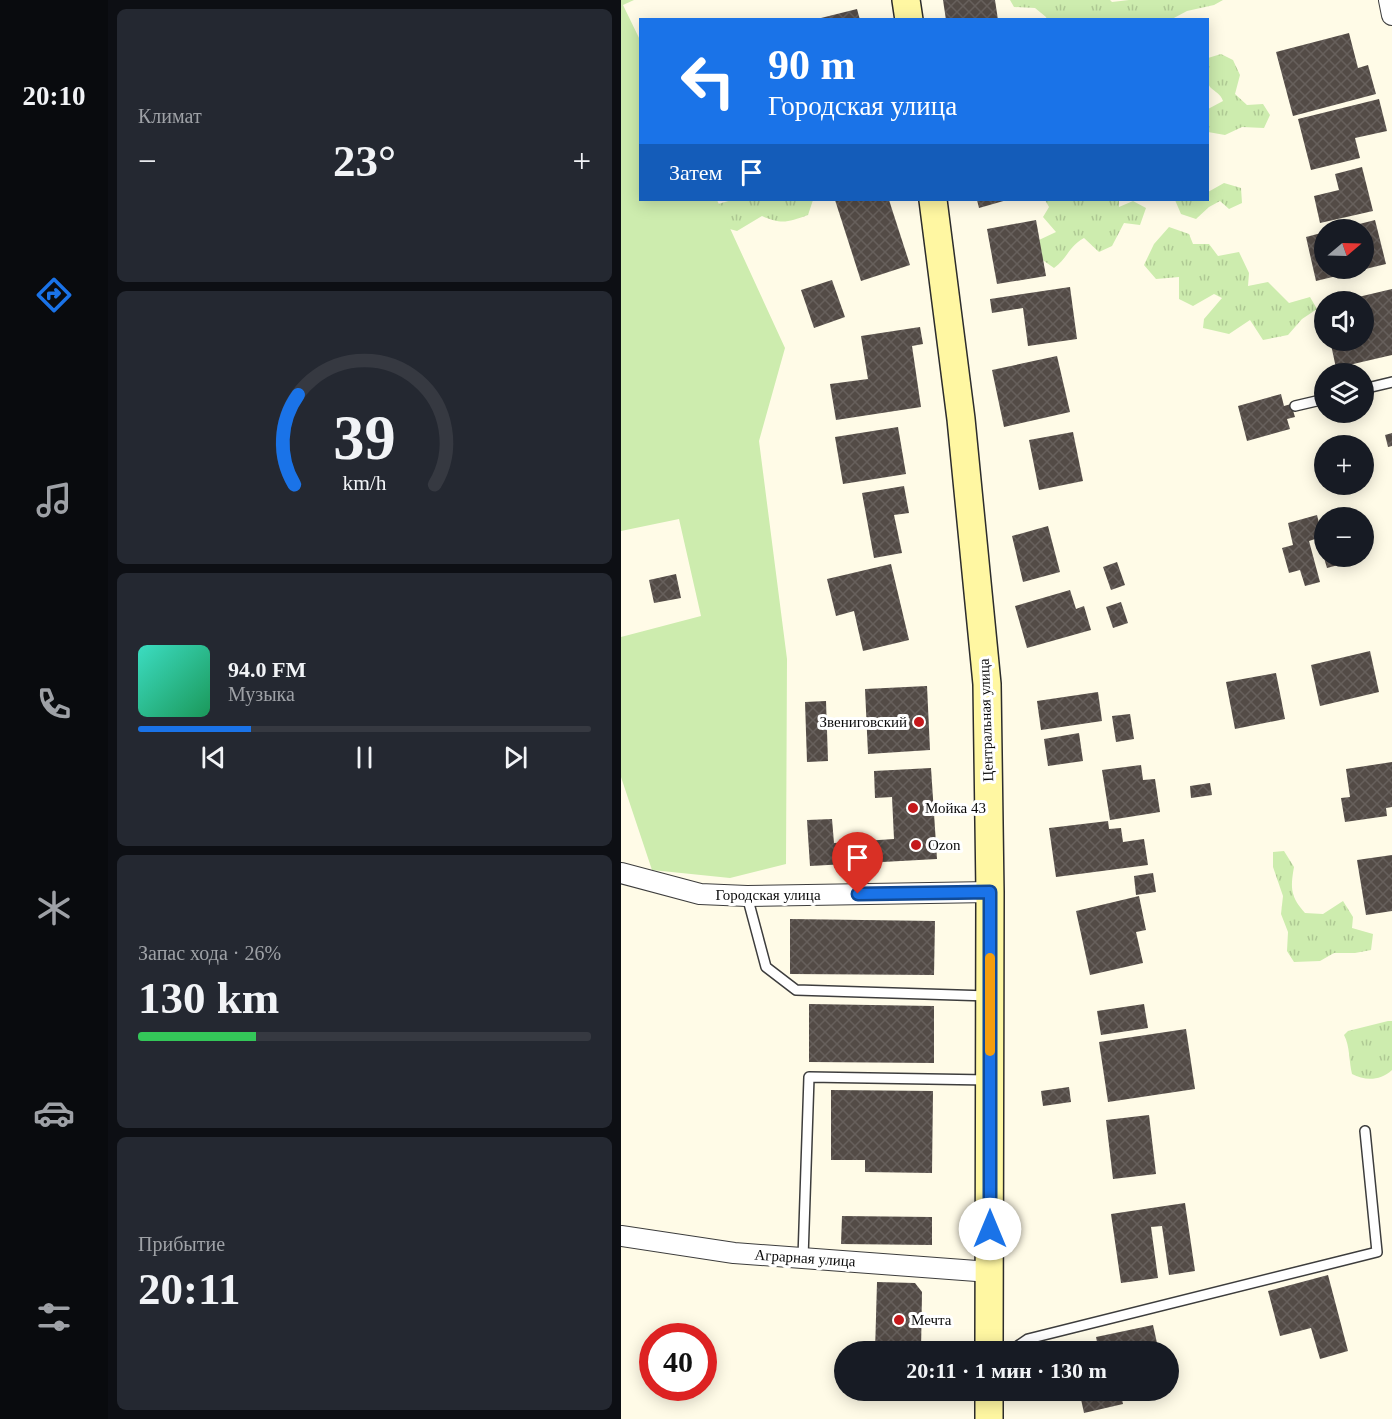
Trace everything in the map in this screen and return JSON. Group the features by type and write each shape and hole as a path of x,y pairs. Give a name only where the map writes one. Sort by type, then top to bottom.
{"street":[{"path":"906,0 909,18"},
{"path":"1389,0 1392,15"},
{"name":"Центральная улица","path":"933,201 961,419 987,684 990,892 989,1341"},
{"name":"Городская улица","path":"621,873 700,894 747,896 990,892"},
{"name":"Аграрная улица","path":"621,1236 734,1252 990,1272"},
{"path":"989,1401 989,1419"}],"lane":[{"path":"1374,386 1392,382"},
{"path":"1295,406 1314,402"},
{"path":"747,896 767,967 797,990 990,996"},
{"path":"803,1258 809,1077 990,1080"},
{"path":"1025,1341 1377,1252 1365,1131"}],"green space":[{"path":"621,0 634,0 623,5 639,38 639,201 717,201 785,348 759,441 787,659 786,864 730,878 652,870 621,777 621,637 701,616 679,519 621,531"},
{"path":"1010,0 1110,0 1112,2 1223,0 1214,5 1187,11 1174,18 1046,18 1035,8 1014,7"},
{"path":"1221,54 1233,60 1240,75 1235,94 1247,105 1263,104 1270,115 1264,128 1242,127 1225,135 1209,132 1209,108 1223,101 1209,86 1209,58"},
{"path":"1224,183 1241,188 1242,203 1229,209 1220,201 1196,219 1181,214 1175,201 1209,201 1209,191"},
{"path":"728,201 813,201 808,215 785,222 762,216 737,231 715,225 718,204"},
{"path":"1046,201 1119,201 1119,207 1133,201 1146,208 1140,225 1124,223 1112,246 1099,252 1084,238 1054,268 1037,256 1039,240 1056,232 1043,217 1049,207"},
{"path":"1169,227 1189,234 1193,244 1209,244 1218,256 1239,252 1249,273 1248,286 1268,282 1289,303 1310,297 1314,304 1314,311 1302,319 1288,335 1263,340 1250,320 1229,334 1203,328 1204,319 1222,298 1214,294 1193,306 1179,299 1179,277 1156,279 1144,265 1154,244"},
{"path":"1284,851 1294,867 1292,887 1294,897 1305,913 1323,914 1343,901 1353,917 1352,928 1373,934 1371,950 1334,953 1320,961 1294,962 1287,951 1288,932 1281,914 1283,896 1273,867 1273,852"},
{"path":"1392,1021 1392,1070 1372,1079 1352,1074 1344,1035 1348,1031"}],"building":[{"path":"943,0 995,0 998,18 946,18"},
{"path":"857,9 859,18 821,18"},
{"path":"1349,33 1358,68 1368,65 1376,94 1293,116 1276,52"},
{"path":"1379,99 1387,131 1355,138 1360,158 1311,170 1298,119"},
{"path":"1362,167 1373,211 1338,219 1319,219 1314,196 1339,190 1335,174"},
{"path":"835,201 889,201 910,265 861,281"},
{"path":"977,201 1004,201 979,208"},
{"path":"1036,220 1046,276 997,284 987,229"},
{"path":"1374,220 1386,264 1374,267"},
{"path":"1314,235 1314,272 1306,237"},
{"path":"832,280 845,317 814,328 801,290"},
{"path":"1070,287 1077,339 1028,346 1023,308 992,313 990,299"},
{"path":"1392,289 1392,355 1358,363 1335,363 1332,351 1374,351 1374,293"},
{"path":"920,327 923,344 912,346 921,407 836,420 830,384 868,379 861,336"},
{"path":"1057,356 1070,412 1004,427 992,370"},
{"path":"1281,394 1284,406 1291,404 1295,417 1287,419 1290,429 1247,441 1238,406"},
{"path":"898,427 906,474 843,484 835,437"},
{"path":"1073,432 1083,481 1039,490 1029,440"},
{"path":"1392,433 1392,446 1388,447 1385,435"},
{"path":"904,486 909,513 894,515 902,553 874,558 862,493"},
{"path":"1314,516 1314,539 1309,541 1314,567 1316,567 1320,582 1305,586 1300,570 1289,573 1282,548 1293,545 1288,523"},
{"path":"1048,526 1060,572 1023,582 1012,536"},
{"path":"1117,562 1125,585 1111,590 1103,567"},
{"path":"891,564 909,640 863,651 854,611 836,616 827,579"},
{"path":"676,574 681,598 654,603 649,580"},
{"path":"1070,590 1076,609 1084,606 1091,630 1027,648 1015,606"},
{"path":"1121,602 1128,623 1113,628 1106,607"},
{"path":"1370,651 1379,692 1320,706 1311,665"},
{"path":"1276,673 1285,719 1235,729 1226,682"},
{"path":"927,686 930,750 868,754 865,689"},
{"path":"1098,692 1102,721 1041,730 1037,701"},
{"path":"826,701 828,761 807,762 805,702"},
{"path":"1130,714 1134,739 1116,742 1112,716"},
{"path":"1079,733 1083,761 1048,766 1044,739"},
{"path":"1392,762 1392,807 1386,808 1387,816 1345,822 1341,798 1350,797 1346,769"},
{"path":"1141,765 1143,780 1155,779 1160,812 1110,820 1102,770"},
{"name":"Мойка 43","path":"931,768 937,859 810,866 807,820 832,819 834,843 894,839 892,797 875,798 874,771"},
{"path":"1210,783 1212,795 1191,798 1190,786"},
{"path":"1108,821 1109,829 1121,828 1123,842 1144,839 1148,865 1056,877 1049,828"},
{"path":"1392,855 1392,911 1366,915 1357,860"},
{"path":"1153,873 1156,892 1136,895 1134,876"},
{"path":"1139,896 1146,930 1136,932 1143,963 1090,975 1076,911"},
{"path":"790,919 935,921 934,975 790,974"},
{"path":"809,1004 934,1006 934,1063 809,1062"},
{"path":"1144,1004 1148,1028 1101,1035 1097,1011"},
{"path":"1186,1029 1195,1089 1108,1102 1099,1042"},
{"path":"1069,1087 1071,1102 1043,1106 1041,1091"},
{"path":"831,1090 933,1091 932,1173 865,1172 865,1160 831,1160"},
{"path":"1149,1115 1156,1174 1113,1179 1106,1120"},
{"path":"1185,1203 1195,1271 1169,1275 1162,1226 1151,1227 1158,1278 1121,1283 1111,1214"},
{"path":"842,1216 932,1217 932,1245 841,1244"},
{"path":"1328,1275 1348,1351 1320,1359 1311,1328 1280,1336 1268,1291"},
{"name":"Мечта","path":"877,1282 915,1283 922,1292 921,1341 875,1341"},
{"path":"1153,1325 1157,1341 1097,1341 1096,1337"},
{"path":"1081,1401 1122,1401 1123,1404 1084,1413"}],"slow traffic":[{"path":"990,958 990,1051"}],"place":[{"name":"Звениговский","path":"919,722"},
{"name":"Мойка 43","path":"913,808"},
{"name":"Ozon","path":"916,845"},
{"name":"Мечта","path":"899,1320"}],"route":[{"path":"858,894 990,892 990,1229"}]}
